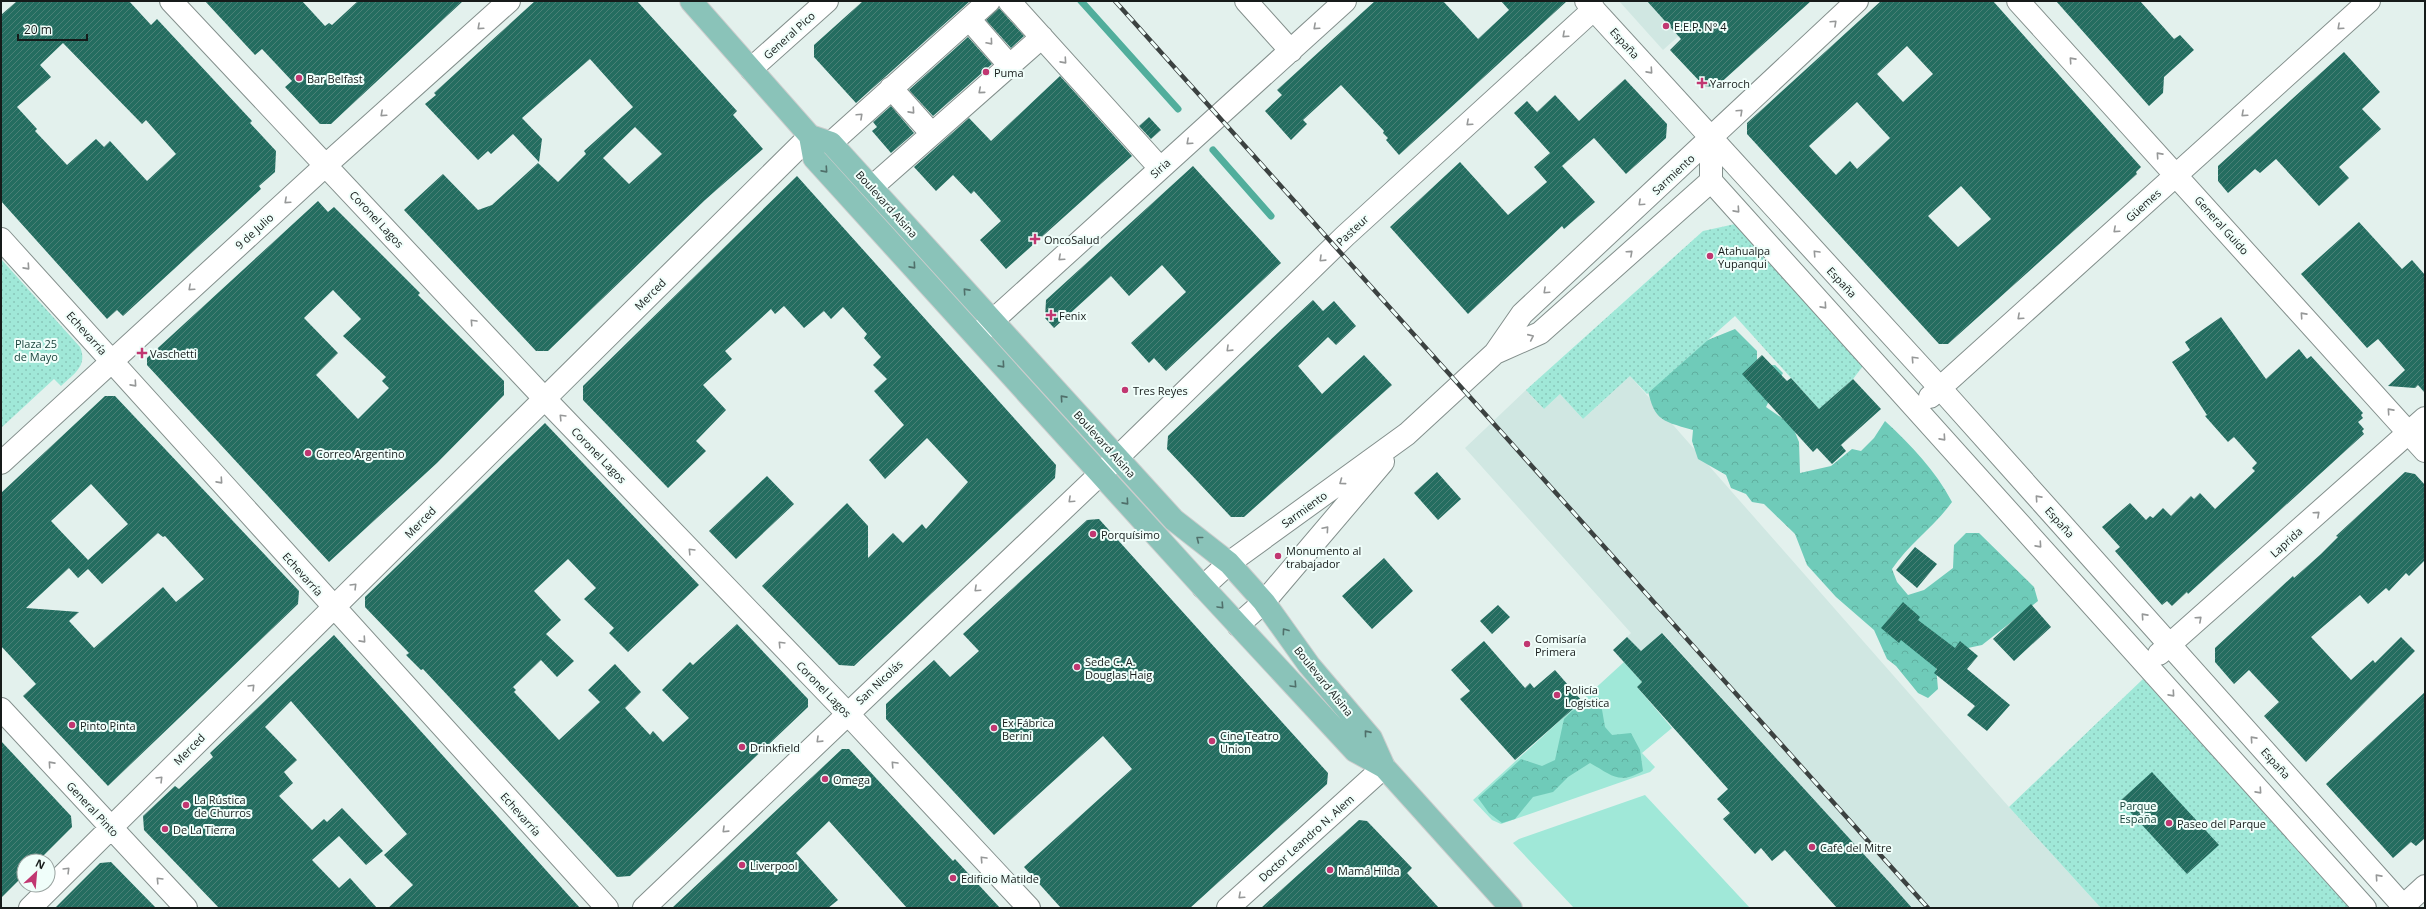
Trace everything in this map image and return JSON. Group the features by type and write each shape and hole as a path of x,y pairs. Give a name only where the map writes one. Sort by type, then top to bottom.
{"main road":[{"path":"691,1 810,136"},
{"name":"Boulevard Alsina","path":"1384,767 1355,751 1203,587 814,158 810,136 831,143 1174,520 1229,563 1264,602 1310,665 1371,738 1384,767 1511,908"}],"street":[{"name":"Coronel Lagos","path":"171,1 544,398 847,713 1028,908"},
{"name":"9 de Julio","path":"1,463 326,165 510,1"},
{"name":"General Pico","path":"751,69 827,1"},
{"path":"831,143 989,1"},
{"path":"1010,1 1160,168"},
{"path":"1246,1 1291,51"},
{"name":"Siria","path":"976,336 1345,1"},
{"name":"Sarmiento","path":"1203,587 1229,563 1407,434 1495,353 1522,314 1857,1"},
{"name":"General Guido","path":"2018,1 2177,175 2425,451"},
{"name":"Güemes","path":"1917,409 2369,1"},
{"name":"España","path":"1590,5 1940,388 2403,907"},
{"name":"Pasteur","path":"1117,458 1345,236 1590,5"},
{"path":"969,19 1010,66"},
{"path":"872,187 1042,37"},
{"path":"891,88 932,134"},
{"name":"Merced","path":"30,908 810,136"},
{"path":"1711,139 1711,181 2365,908"},
{"name":"Sarmiento","path":"1495,353 1540,333 1711,181"},
{"name":"Echevarría","path":"1,239 607,908"},
{"name":"Laprida","path":"2146,665 2425,418"},
{"name":"Sarmiento","path":"1238,625 1264,602 1407,434"},
{"name":"San Nicolás","path":"644,908 847,713 1117,458"},
{"name":"General Pinto","path":"1,709 186,908"},
{"name":"Doctor Leandro N. Alem","path":"1228,908 1384,767"},
{"path":"2403,907 2425,886"}],"shaded area":[{"name":"E.E.P. N° 4","path":"1619,1 1718,1 1663,50"},
{"path":"1630,376 2009,807 2101,908 1912,908 1663,633 1641,651 1627,637 1631,633 1465,448 1526,390 1544,409 1560,394 1583,419"}],"green space":[{"path":"1735,224 1863,366 1853,379 1819,409 1735,316 1647,394 1630,376 1583,419 1560,394 1544,409 1526,390 1703,231"},
{"name":"Plaza 25 de Mayo","path":"1,259 80,347 82,359 81,365 75,373 61,386 54,379 1,428"},
{"path":"1735,329 1757,351 1757,366 1775,365 1783,373 1766,407 1792,425 1799,442 1800,473 1831,466 1852,449 1861,451 1874,438 1885,421 1922,459 1938,479 1952,502 1892,569 1897,582 1908,595 1924,590 1953,568 1954,545 1966,533 1979,533 2034,587 2038,601 1982,645 1935,655 1938,689 1928,698 1918,693 1896,666 1887,659 1874,630 1836,597 1807,565 1795,534 1764,504 1752,502 1746,494 1731,488 1726,475 1698,459 1692,441 1693,430 1672,424 1659,416 1655,411 1646,382 1688,348"},
{"path":"1624,662 1642,682 1637,687 1672,728 1642,753 1655,767 1650,772 1501,824 1492,820 1473,800"},
{"name":"Parque España","path":"2143,679 2350,908 2101,908 2009,807"},
{"path":"1600,698 1605,727 1612,735 1631,733 1640,750 1643,771 1621,778 1615,777 1590,763 1568,777 1553,792 1533,797 1515,819 1502,823 1489,813 1478,798 1521,759 1542,766 1555,760 1564,719 1572,711"},
{"path":"1645,795 1750,908 1574,908 1513,843 1519,839"}],"building":[{"path":"17,1 129,1 151,25 157,19 252,121 250,123 276,151 275,172 259,186 261,189 123,316 117,310 107,319 1,201 1,15","holes":["63,43 142,124 146,120 176,154 147,181 110,141 104,147 96,139 67,165 35,131 37,129 17,107 51,77 40,65"]},
{"path":"205,1 302,1 325,26 329,23 332,25 358,1 463,1 331,124 320,124 285,87 292,81 262,49 255,55"},
{"path":"535,1 637,1 737,111 733,115 763,149 705,200 548,351 536,351 404,210 443,174 478,210 492,205 538,163 558,182 586,154 584,151 633,107 590,59 522,118 542,139 539,162 513,134 491,154 488,151 478,160 425,104 436,95 434,93","holes":["635,127 662,154 629,184 603,158"]},
{"path":"863,1 970,1 856,103 814,57 814,45"},
{"path":"1375,1 1443,1 1478,39 1509,10 1501,1 1567,1 1399,155 1386,140 1388,138 1383,133 1384,131 1341,85 1303,120 1307,124 1291,140 1265,111 1282,95 1277,90"},
{"path":"1647,1 1811,1 1716,87 1704,86 1670,50 1681,39"},
{"path":"1881,1 1993,1 2141,167 2136,172 2137,174 1948,344 1939,344 1747,134 1747,123","holes":["1907,46 1933,74 1903,102 1877,74","1857,102 1890,138 1857,169 1850,161 1836,175 1809,146","1961,186 1991,219 1958,247 1928,216"]},
{"path":"2056,1 2140,1 2174,39 2180,35 2194,50 2164,77 2163,93 2149,106"},
{"path":"999,8 1024,36 1011,48 986,20"},
{"path":"968,37 992,64 933,116 909,90"},
{"path":"2344,52 2380,92 2362,109 2381,129 2339,167 2349,178 2319,206 2276,159 2260,173 2255,169 2228,193 2218,181 2218,166"},
{"path":"1060,76 1132,156 1006,269 980,240 1001,221 974,191 971,194 953,175 936,191 914,167 969,118 991,141"},
{"path":"1625,79 1667,124 1666,138 1626,174 1594,138 1562,166 1595,202 1564,229 1562,226 1468,314 1390,227 1460,162 1508,215 1547,182 1534,167 1550,153 1514,113 1527,101 1537,112 1555,95 1579,121"},
{"path":"891,106 914,133 891,153 872,131 877,127 873,122"},
{"path":"1149,117 1161,130 1151,139 1139,126"},
{"path":"1193,166 1281,263 1166,371 1154,358 1149,363 1131,343 1186,292 1162,265 1129,296 1111,276 1054,328 1045,318 1046,300"},
{"path":"797,176 1056,465 1055,478 854,666 839,665 762,586 847,503 868,526 868,558 893,533 903,543 922,524 926,529 968,482 927,438 885,479 869,460 904,425 874,391 887,379 873,365 881,357 864,338 867,334 843,307 831,319 824,311 804,328 784,306 775,314 771,309 725,351 732,359 703,385 726,410 696,441 706,451 668,488 583,400 583,386"},
{"path":"318,201 328,212 334,207 420,293 418,295 504,381 504,395 437,463 329,562 147,365 147,358","holes":["333,290 361,319 343,336 386,377 382,381 389,388 358,419 316,375 338,353 304,318"]},
{"path":"2359,222 2402,269 2412,260 2425,275 2425,393 2418,385 2415,388 2388,386 2405,370 2378,339 2367,348 2301,274"},
{"path":"1313,300 1323,311 1334,301 1356,326 1336,345 1328,337 1298,366 1322,394 1364,355 1392,385 1244,517 1231,517 1167,449 1168,436"},
{"path":"2221,317 2266,379 2299,349 2307,359 2311,356 2363,413 2361,415 2363,418 2358,422 2364,429 2362,431 2364,434 2188,594 2187,592 2172,606 2167,601 2162,605 2115,551 2120,547 2102,527 2130,503 2146,520 2150,516 2153,518 2163,508 2171,516 2191,496 2194,499 2200,493 2215,509 2255,471 2252,468 2257,463 2234,437 2228,442 2205,416 2207,415 2172,362 2190,350 2185,342"},
{"path":"1762,355 1787,381 1791,378 1819,409 1853,379 1881,409 1841,445 1846,451 1832,464 1817,448 1813,452 1742,374"},
{"path":"105,396 115,396 299,591 298,604 108,786 23,696 36,684 1,646 1,493","holes":["91,484 128,524 88,560 51,521","158,533 163,537 165,536 204,579 176,602 163,587 94,648 69,621 79,612 26,608 69,568 78,578 88,569 102,584"]},
{"path":"545,423 699,585 628,652 609,633 614,628 584,599 596,588 568,559 534,591 561,620 546,634 574,661 557,677 541,660 513,687 516,690 514,692 559,740 600,702 588,690 615,664 641,692 625,708 650,735 653,731 663,742 689,718 662,690 690,662 693,665 737,624 808,699 808,707 630,876 617,877 423,669 421,670 406,655 409,653 365,607 365,597"},
{"path":"1437,472 1461,499 1438,520 1414,493"},
{"path":"2405,472 2415,474 2425,485 2425,560 2409,576 2406,573 2389,591 2386,588 2368,604 2360,595 2311,637 2351,680 2373,660 2375,663 2401,637 2415,651 2306,762 2264,716 2279,702 2249,670 2234,684 2215,662 2215,648 2293,576 2294,578 2321,554 2338,537 2336,536"},
{"path":"767,476 794,504 736,559 709,531"},
{"path":"1099,519 1328,773 1327,784 1190,908 1061,908 1024,867 1132,769 1103,736 994,835 886,719 886,704 934,660 950,677 979,651 963,634 1087,520"},
{"path":"1915,547 1937,564 1917,588 1896,570"},
{"path":"1384,558 1413,591 1372,629 1342,596"},
{"path":"1903,602 1920,617 1918,620 1955,648 1960,641 1978,656 1967,669 2010,705 1987,731 1967,715 1975,706 1934,673 1937,669 1901,640 1899,643 1881,628"},
{"path":"2031,604 2051,627 2014,661 1993,639"},
{"path":"1498,605 1510,617 1492,634 1480,621"},
{"path":"1662,633 1912,908 1837,908 1785,850 1772,861 1761,848 1755,854 1723,819 1730,813 1717,799 1728,789 1637,687 1642,682 1613,650 1627,637 1641,651"},
{"path":"334,635 580,908 388,908 413,885 384,855 407,834 291,701 265,727 297,760 284,772 293,783 279,796 312,830 324,819 327,822 342,808 383,851 366,865 339,836 312,860 339,888 350,878 377,908 219,908 144,830 143,816 175,786 179,789 213,757 210,753"},
{"path":"1484,641 1525,688 1530,683 1534,688 1555,670 1582,701 1515,760 1460,699 1470,691 1451,670"},
{"path":"2425,692 2425,838 2416,846 2411,842 2393,858 2326,784"},
{"path":"1,741 71,816 72,827 46,853 16,853 16,883 1,898"},
{"path":"842,749 849,749 953,861 955,859 1000,908 907,908 829,821 796,853 838,900 828,908 672,908"},
{"name":"Paseo del Parque","path":"2152,772 2219,845 2187,874 2120,801"},
{"path":"1359,820 1367,821 1412,868 1407,873 1439,908 1261,908"},
{"path":"111,862 156,908 55,908 100,863"}],"waterway":[{"path":"1081,1 1178,109"},
{"path":"1213,150 1271,216"}],"railway":[{"path":"1115,1 1928,908"}],"place":[{"name":"E.E.P. N° 4","path":"1666,26"},
{"name":"Puma","path":"986,72"},
{"name":"Bar Belfast","path":"299,78"},
{"name":"Yarroch","path":"1702,83"},
{"name":"OncoSalud","path":"1035,239"},
{"name":"Atahualpa Yupanqui","path":"1710,256"},
{"name":"Fenix","path":"1051,315"},
{"name":"Vaschetti","path":"142,353"},
{"name":"Tres Reyes","path":"1125,390"},
{"name":"Correo Argentino","path":"308,453"},
{"name":"Porquísimo","path":"1093,534"},
{"name":"Monumento al trabajador","path":"1278,556"},
{"name":"Comisaría Primera","path":"1527,644"},
{"name":"Sede C. A. Douglas Haig","path":"1077,667"},
{"name":"Policía Logística","path":"1557,695"},
{"name":"Pinto Pinta","path":"72,725"},
{"name":"Ex Fábrica Berini","path":"994,728"},
{"name":"Cine Teatro Union","path":"1212,741"},
{"name":"Drinkfield","path":"742,747"},
{"name":"Omega","path":"825,779"},
{"name":"La Rústica de Churros","path":"186,805"},
{"name":"Paseo del Parque","path":"2169,823"},
{"name":"De La Tierra","path":"165,829"},
{"name":"Café del Mitre","path":"1812,847"},
{"name":"Liverpool","path":"742,865"},
{"name":"Mamá Hilda","path":"1330,870"},
{"name":"Edificio Matilde","path":"953,878"}]}
